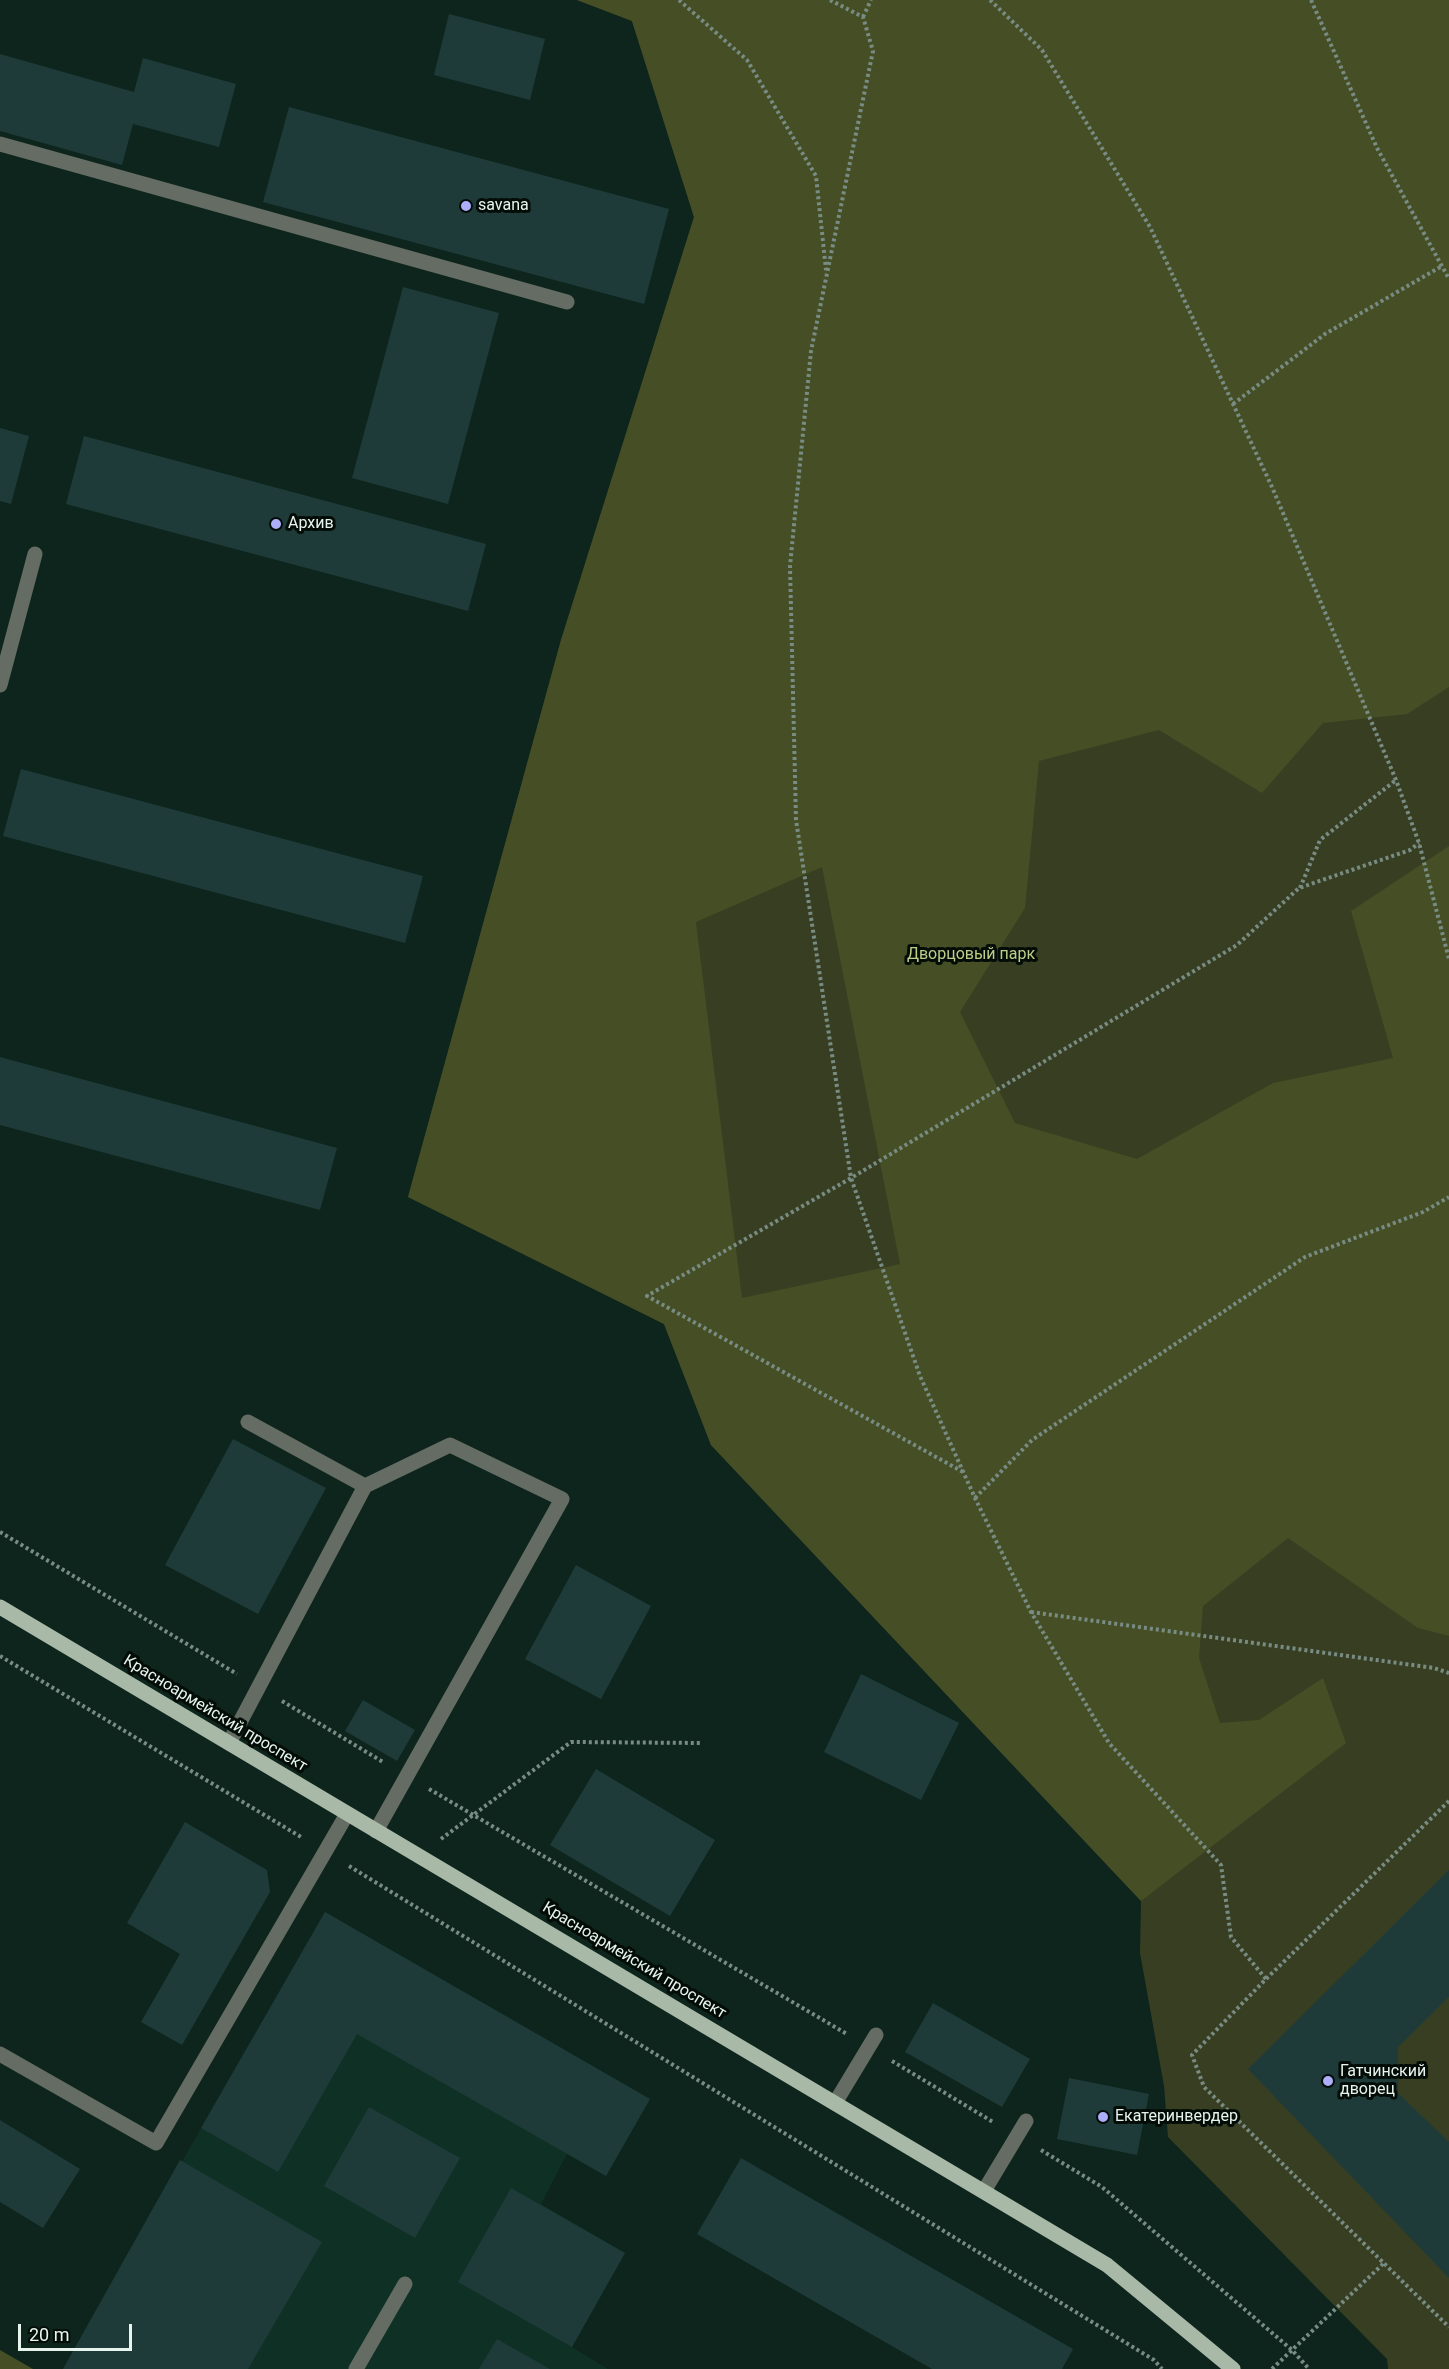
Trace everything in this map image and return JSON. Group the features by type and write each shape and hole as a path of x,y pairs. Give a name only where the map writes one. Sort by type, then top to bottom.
{"main road":[{"name":"Красноармейский проспект","path":"0,1607 1107,2265 1233,2369"}],"lane":[{"path":"0,144 567,302"},
{"path":"0,685 35,554"},
{"path":"248,1422 365,1486"},
{"path":"229,1743 365,1486 450,1445 562,1498 376,1831"},
{"path":"0,2054 156,2143 347,1814"},
{"path":"835,2103 872,2041"},
{"path":"984,2191 1026,2121"},
{"path":"356,2369 405,2284"}],"path":[{"path":"679,0 747,60 816,176 826,275"},
{"path":"830,0 863,17"},
{"path":"871,0 863,17 873,51 811,351 790,566 796,820 850,1178 920,1376 975,1498 1031,1612 1109,1743 1221,1865 1231,1937 1266,1979"},
{"path":"990,0 1042,50 1150,227 1272,488 1396,780 1419,843 1449,959"},
{"path":"1311,0 1377,148 1449,279"},
{"path":"1233,404 1325,334 1442,266"},
{"path":"1299,888 1320,840 1396,780"},
{"path":"963,1472 647,1296 850,1178 1237,945 1299,888 1410,850 1419,843"},
{"path":"975,1498 1032,1440 1305,1257 1423,1212 1449,1197"},
{"path":"0,1532 407,1777 872,2041 1017,2136 1102,2187 1292,2350 1309,2369"},
{"path":"1031,1612 1434,1668 1449,1673"},
{"path":"0,1656 325,1852 1143,2354 1162,2369"},
{"path":"419,1855 571,1742 702,1743"},
{"path":"1449,1801 1266,1979 1192,2055 1204,2087 1449,2327"},
{"path":"1272,2369 1384,2263"}],"shaded area":[{"path":"325,1912 650,2099 606,2176 567,2154 541,2204 625,2253 572,2347 608,2369 63,2369"}],"green space":[{"name":"Дворцовый парк","path":"577,0 1449,0 1449,2369 1388,2369 1387,2359 1168,2137 1164,2086 1140,1953 1141,1901 711,1445 664,1324 408,1197 561,640 694,217 632,21"},
{"name":"Дворцовый парк","path":"577,0 1449,0 1449,687 1407,714 1323,723 1262,793 1159,730 1039,761 1025,908 960,1012 1015,1123 1137,1159 1273,1083 1393,1058 1351,911 1449,846 1449,1636 1418,1628 1288,1538 1203,1606 1199,1658 1220,1723 1259,1720 1323,1678 1346,1743 1141,1901 711,1445 664,1324 408,1197 561,640 694,217 632,21","holes":["822,867 900,1264 742,1298 696,922"]},
{"path":"0,2350 33,2369 0,2369"}],"building":[{"path":"449,14 545,39 530,100 434,75"},
{"path":"0,54 134,92 143,58 236,84 219,147 133,124 122,165 0,131"},
{"name":"savana","path":"289,107 669,209 644,304 263,202"},
{"path":"403,287 499,313 448,504 352,478"},
{"path":"0,428 29,436 11,504 0,501"},
{"name":"Архив","path":"84,436 486,544 468,611 66,504"},
{"path":"21,769 423,876 405,943 3,836"},
{"path":"0,1057 337,1148 320,1210 0,1125"},
{"path":"233,1439 326,1488 258,1614 165,1565"},
{"path":"576,1565 651,1606 601,1699 525,1659"},
{"path":"861,1674 959,1723 921,1800 824,1752"},
{"path":"363,1700 415,1730 397,1761 345,1731"},
{"path":"596,1769 715,1840 670,1916 550,1845"},
{"path":"185,1822 267,1870 270,1892 182,2045 141,2022 180,1954 127,1923"},
{"name":"Гатчинский дворец","path":"1449,1870 1449,1997 1398,2047 1398,2093 1449,2142 1449,2278 1248,2069"},
{"path":"325,1912 650,2099 606,2176 357,2034 278,2172 201,2128"},
{"path":"933,2003 1030,2059 1002,2107 905,2052"},
{"name":"Екатеринвердер","path":"1069,2078 1149,2094 1137,2155 1057,2139"},
{"path":"369,2107 460,2158 415,2238 324,2186"},
{"path":"0,2120 80,2169 43,2228 0,2202"},
{"path":"741,2158 1073,2349 1062,2369 932,2369 697,2234"},
{"path":"180,2160 322,2242 248,2369 63,2369"},
{"path":"511,2188 625,2253 572,2347 458,2282"},
{"path":"497,2339 550,2369 479,2369"}],"place":[{"name":"savana","path":"466,206"},
{"name":"Архив","path":"276,524"},
{"name":"Гатчинский дворец","path":"1328,2081"},
{"name":"Екатеринвердер","path":"1103,2117"}]}
